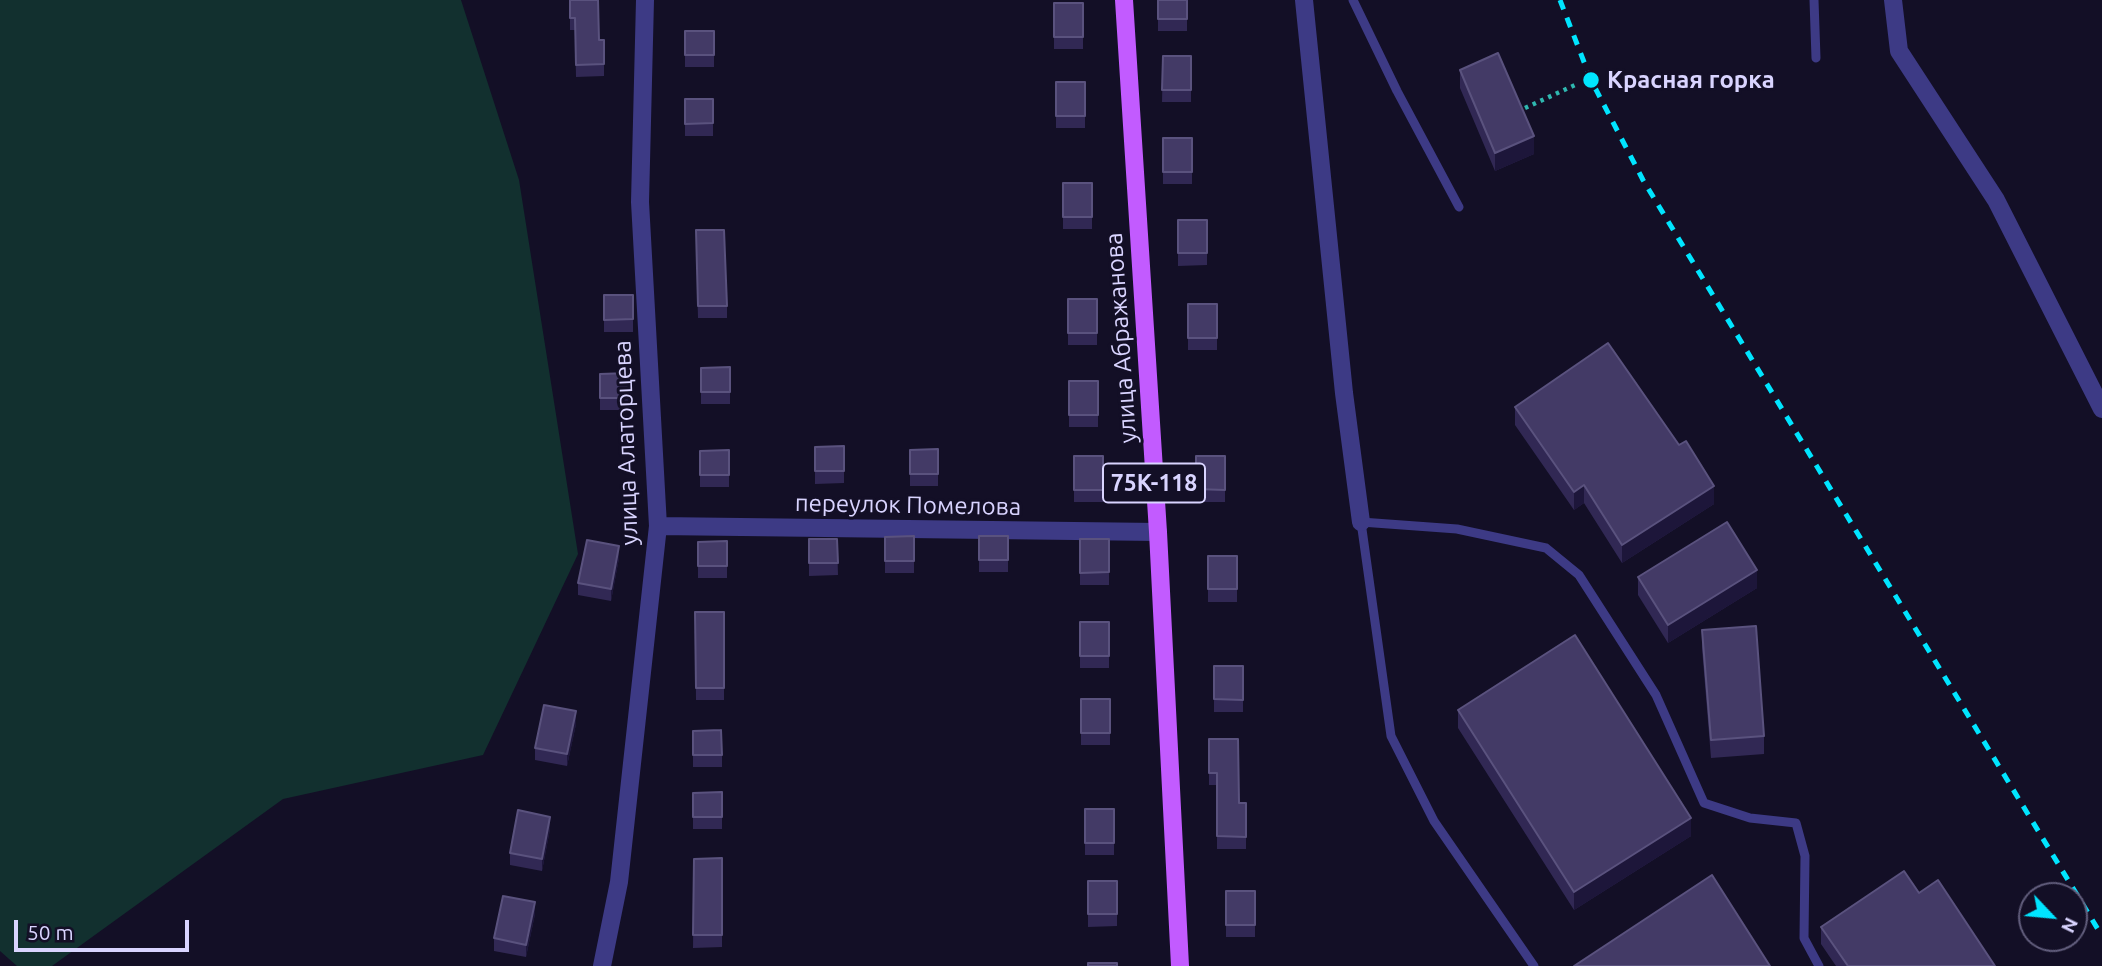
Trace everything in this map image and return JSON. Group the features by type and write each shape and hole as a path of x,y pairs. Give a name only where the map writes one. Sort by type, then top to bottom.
{"main road":[{"name":"улица Абражанова","path":"1124,0 1158,533 1180,966"}],"street":[{"name":"улица Алаторцева","path":"602,966 619,882 658,526 640,202 645,0"},
{"path":"1304,0 1344,393 1361,522"},
{"path":"1893,0 1899,51 1996,200 2102,409"},
{"name":"переулок Помелова","path":"658,526 1158,533"}],"lane":[{"path":"1353,0 1397,91 1459,207"},
{"path":"1814,0 1816,58"},
{"path":"1534,966 1434,821 1391,736 1361,522 1457,529 1546,548 1579,575 1656,695 1704,803 1750,818 1796,823 1805,856 1804,938 1819,966"}],"path":[{"path":"1525,108 1575,85"}],"green space":[{"path":"0,0 461,0 519,180 578,554 483,755 283,799 52,966 17,966 0,951"}],"building":[{"path":"570,0 598,0 599,40 604,40 604,64 576,65 575,18 570,18"},
{"path":"1158,0 1187,0 1187,19 1158,19"},
{"path":"1054,3 1083,3 1083,37 1054,37"},
{"path":"685,31 714,31 714,55 685,55"},
{"path":"1498,53 1534,136 1495,153 1460,70"},
{"path":"1163,56 1191,56 1191,90 1162,90"},
{"path":"1056,82 1085,82 1085,116 1056,116"},
{"path":"685,99 713,99 713,123 685,124"},
{"path":"1163,138 1192,138 1192,172 1163,172"},
{"path":"1063,183 1092,183 1092,217 1063,217"},
{"path":"1178,220 1207,220 1207,253 1178,253"},
{"path":"696,230 724,230 727,306 698,306"},
{"path":"604,295 633,295 633,319 604,320"},
{"path":"1068,299 1097,299 1097,333 1068,333"},
{"path":"1188,304 1217,304 1217,338 1188,338"},
{"path":"1608,343 1679,445 1686,441 1714,486 1622,545 1584,485 1574,492 1515,407"},
{"path":"730,367 730,392 701,392 701,368"},
{"path":"629,373 629,398 600,398 600,374"},
{"path":"1069,381 1098,381 1098,415 1069,415"},
{"path":"844,446 844,471 815,471 815,447"},
{"path":"938,449 938,474 910,474 910,450"},
{"path":"729,450 729,475 700,475 700,451"},
{"path":"1074,456 1103,456 1103,490 1074,490"},
{"path":"1196,456 1225,456 1225,490 1196,489"},
{"path":"1727,522 1757,570 1668,625 1638,577"},
{"path":"914,536 914,561 885,561 885,537"},
{"path":"979,536 1008,536 1008,560 979,560"},
{"path":"809,539 837,539 838,563 809,563"},
{"path":"1080,539 1109,539 1109,572 1080,573"},
{"path":"587,540 619,546 611,589 578,583"},
{"path":"727,541 727,566 698,566 698,542"},
{"path":"1208,556 1237,556 1237,589 1208,589"},
{"path":"695,612 724,612 724,688 696,688"},
{"path":"1080,622 1109,622 1109,656 1080,656"},
{"path":"1756,626 1764,736 1711,740 1702,630"},
{"path":"1575,635 1691,818 1574,892 1458,710"},
{"path":"1214,666 1243,666 1243,700 1214,699"},
{"path":"1081,699 1110,699 1110,733 1081,733"},
{"path":"544,705 576,711 567,754 535,748"},
{"path":"721,730 722,755 693,755 693,731"},
{"path":"1209,739 1238,739 1239,803 1246,803 1246,837 1217,836 1217,773 1209,773"},
{"path":"722,792 722,817 693,817 693,793"},
{"path":"1085,809 1114,809 1114,843 1085,843"},
{"path":"518,810 550,817 542,859 510,853"},
{"path":"722,858 722,935 693,935 694,859"},
{"path":"1904,871 1919,893 1938,880 1995,966 1848,966 1821,927"},
{"path":"1712,875 1770,966 1574,966"},
{"path":"1088,881 1117,881 1117,914 1088,914"},
{"path":"1226,891 1255,891 1255,925 1226,925"},
{"path":"503,896 535,902 526,945 494,938"},
{"path":"1088,963 1117,963 1117,966 1088,966"}],"railway":[{"path":"1560,0 1591,80 1643,180 2102,936"}],"place":[{"name":"Красная горка","path":"1591,80"}]}
